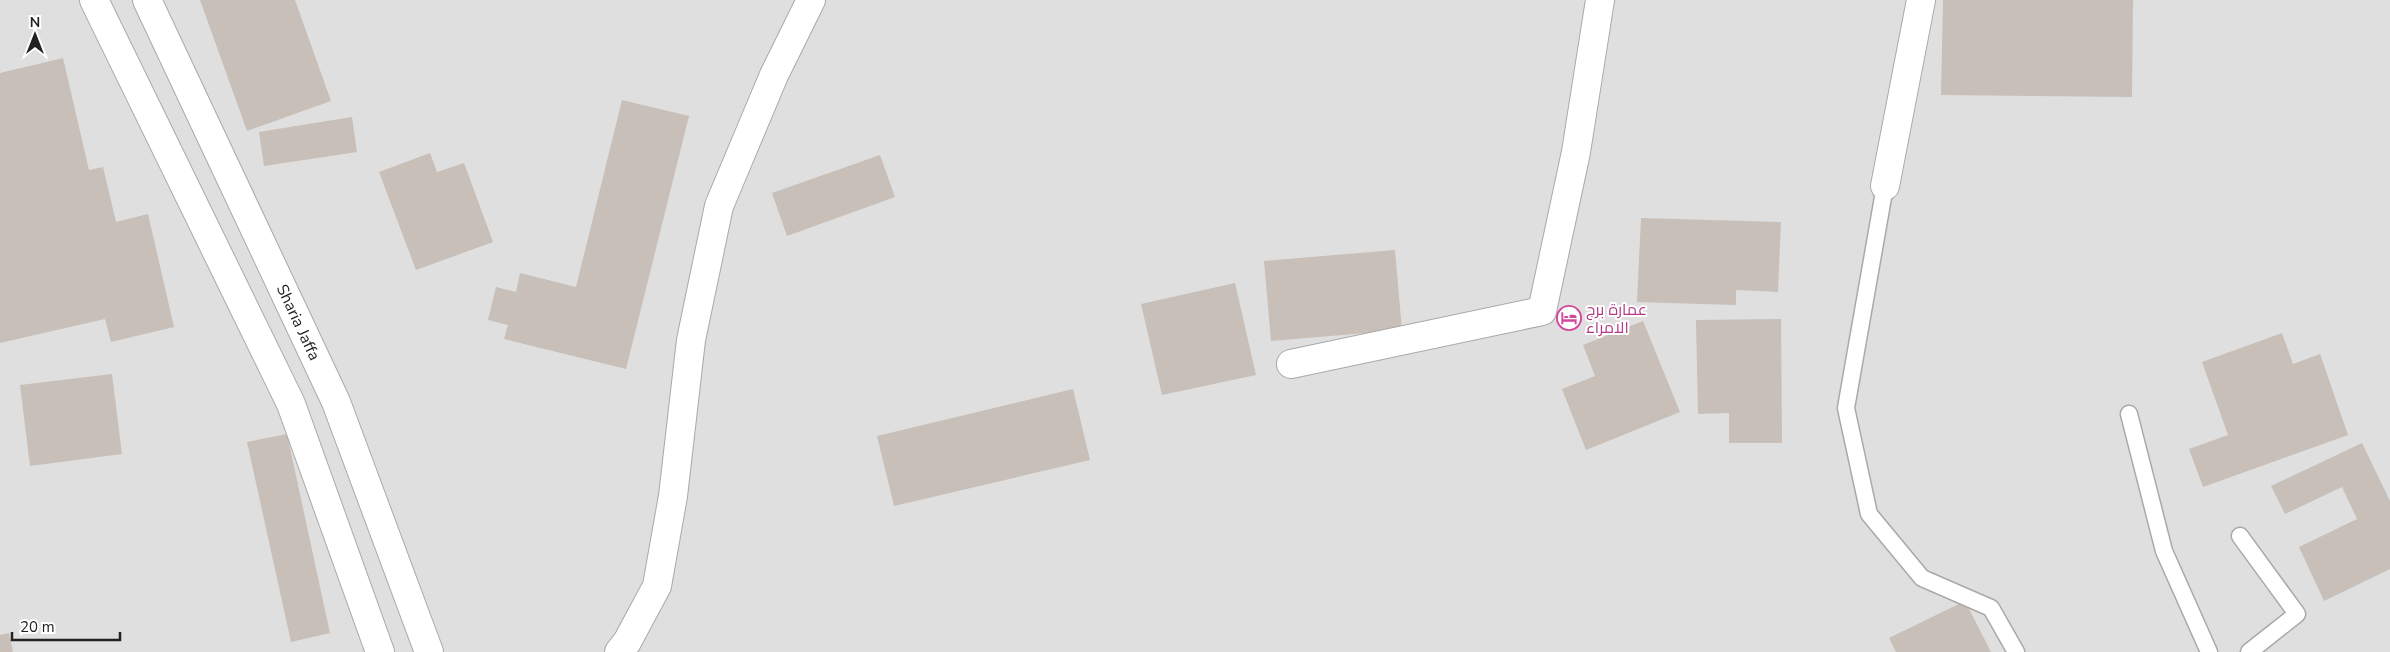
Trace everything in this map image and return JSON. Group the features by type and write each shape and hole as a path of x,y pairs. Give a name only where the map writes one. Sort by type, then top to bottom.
{"street":[{"path":"94,0 291,404 380,652"},
{"name":"Sharia Jaffa","path":"148,0 336,402 429,652"},
{"path":"619,652 628,642 658,586 673,496 691,340 718,206 774,75 811,0"},
{"path":"1292,364 1542,311 1576,152 1600,0"},
{"path":"1885,186 1922,0"}],"lane":[{"path":"1885,186 1846,408 1869,514 1922,578 1991,608 2016,652"},
{"path":"2129,414 2164,551 2209,652"},
{"path":"2240,536 2297,614 2249,652"}],"shaded area":[{"path":"0,0 2390,0 2390,652 0,652"}],"building":[{"path":"200,0 295,0 331,101 247,131"},
{"path":"1943,0 2133,0 2132,97 1941,95"},
{"path":"63,58 89,170 103,167 116,222 148,214 174,327 111,342 105,319 0,343 0,73"},
{"path":"622,100 689,116 626,369 504,339 508,325 488,320 496,287 516,292 520,273 576,287"},
{"path":"352,117 357,152 264,166 259,132"},
{"path":"430,153 437,172 464,163 493,242 416,270 379,172"},
{"path":"880,155 895,197 787,236 772,193"},
{"path":"1641,218 1781,222 1778,292 1736,290 1736,305 1637,302"},
{"path":"1395,250 1402,330 1271,341 1264,261"},
{"path":"1235,283 1256,375 1162,395 1141,304"},
{"path":"1781,319 1782,443 1729,443 1729,413 1698,414 1696,320"},
{"path":"1643,321 1680,412 1586,450 1562,389 1595,376 1583,345"},
{"path":"2282,333 2293,364 2320,354 2348,435 2203,487 2189,449 2228,435 2202,362"},
{"path":"112,374 122,454 30,466 20,385"},
{"path":"1073,389 1090,460 894,506 877,436"},
{"path":"287,434 330,633 291,642 247,442"},
{"path":"2362,443 2390,501 2390,569 2324,601 2299,547 2357,519 2342,487 2285,514 2271,486"},
{"path":"1965,601 1991,652 1896,652 1889,638"},
{"path":"9,633 13,652 0,652 0,635"}],"place":[{"name":"عمارة برج الامراء","path":"1569,318"}]}
